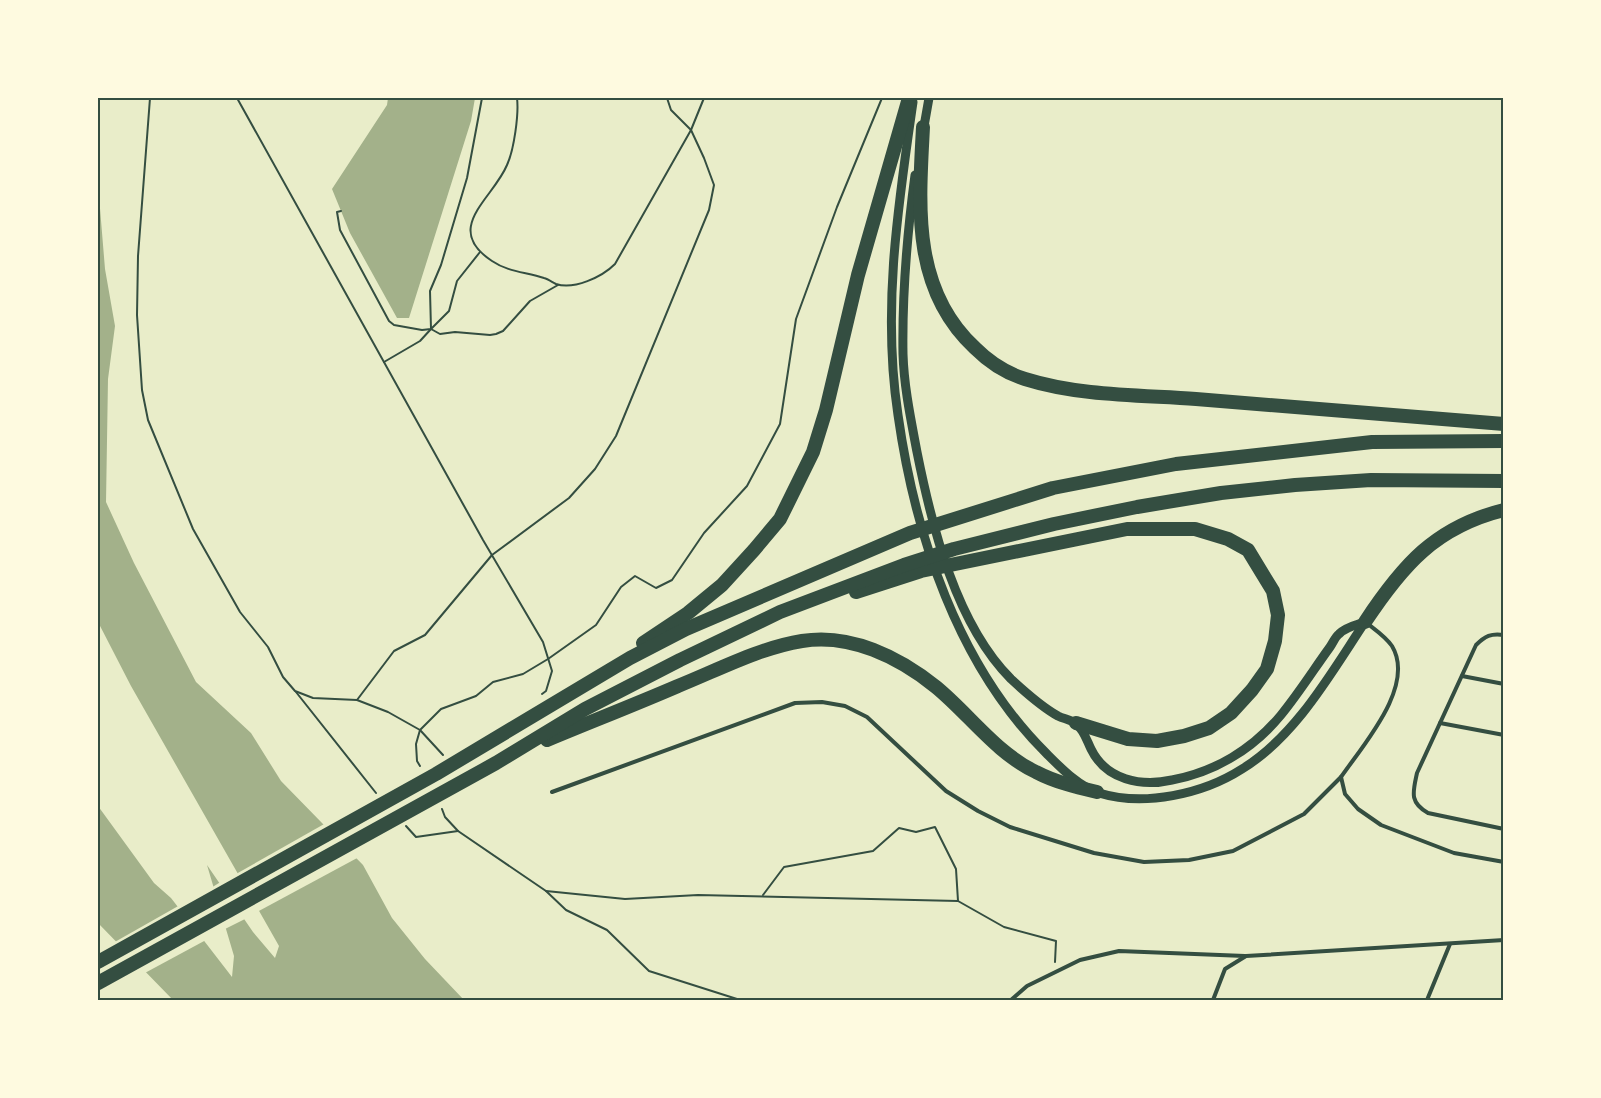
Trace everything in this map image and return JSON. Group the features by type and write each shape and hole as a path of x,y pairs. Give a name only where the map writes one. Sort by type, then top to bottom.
{"highway":[{"path":"436,774 688,613 723,585 780,519 813,452 820,431 858,275 909,98"},
{"path":"924,127 919,206 922,241 929,272 938,298 952,321 973,347 996,366 1024,379 1101,393 1503,424"},
{"path":"98,962 436,774 630,658 686,629 910,532 1053,488 1176,464 1372,442 1503,441"},
{"path":"98,983 496,763 585,709 791,608 904,565 954,549 1054,524 1221,493 1295,484 1371,480 1503,481"},
{"path":"1365,622 1389,585 1425,548 1468,523 1503,510"},
{"path":"741,631 921,571 1127,529 1195,529 1228,539 1248,550 1273,591 1278,615 1275,640 1267,669 1231,713 1209,728 1184,736 1156,741 1128,739 1076,723"},
{"path":"496,763 741,660 803,641 835,640 866,647 894,658 938,688 983,733 1035,772 1067,785 1097,792"}],"street":[{"path":"914,98 893,250 891,331 897,414 913,497 928,550 952,610 977,660 1015,717 1039,746 1060,767 1097,792 1138,798 1168,796 1194,790 1243,769 1268,750 1312,700 1365,622"},
{"path":"928,98 903,279 903,356 907,393 925,493 950,577 963,607 988,651 1010,678 1058,716 1076,723 1100,763 1113,775 1131,782 1170,781 1205,771 1232,758 1259,738 1287,708 1338,634 1350,626 1365,622"}],"lane":[{"path":"552,792 795,703 813,703 845,706 867,717 946,791 1010,827 1094,853 1144,862 1189,860 1233,851 1304,814 1341,777 1388,707 1398,683 1398,666 1393,648 1385,637 1365,622"},
{"path":"1503,635 1494,633 1485,636 1476,645 1417,773 1413,795 1418,807 1428,813 1503,829"},
{"path":"1462,676 1503,684"},
{"path":"1440,723 1503,735"},
{"path":"1341,777 1344,794 1358,809 1381,825 1454,853 1503,862"},
{"path":"1011,1000 1027,986 1080,960 1119,951 1246,956 1503,940"},
{"path":"1427,1000 1450,944"},
{"path":"1213,1000 1225,969 1246,956"}],"path":[{"path":"150,98 138,256 137,315 142,390 148,420 193,529 240,612 268,647 283,677 380,797"},
{"path":"237,98 543,642 552,671 546,691 539,696"},
{"path":"431,329 430,291 441,265 467,178 482,98"},
{"path":"517,98 518,111 507,165 494,187 478,207 470,224 473,242 480,252 492,261 514,272 545,278 558,285"},
{"path":"357,700 394,651 425,635 492,555 569,498 596,469 616,436 709,210 714,184 691,130 671,110 667,98"},
{"path":"341,211 337,212 340,230 389,321 394,325 422,330 431,329 440,334 455,332 496,334 502,331 530,301 558,285 594,280 615,264 691,130 704,98"},
{"path":"422,770 417,761 416,744 420,730 441,709 476,696 493,682 523,674 548,659 596,624 621,587 635,576 656,588 672,580 704,533 747,486 780,423 796,319 837,207 882,98"},
{"path":"384,362 420,341 448,310 457,281 480,252"},
{"path":"295,691 313,698 357,700 388,712 420,730 443,755"},
{"path":"441,807 445,817 458,831 546,891 566,910 607,930 649,970 737,999 780,1000"},
{"path":"402,821 416,837 458,831"},
{"path":"762,896 784,867 873,850 899,828 916,832 935,827 956,869 958,901"},
{"path":"546,891 625,899 698,895 958,901 1004,927 1056,941 1055,972"}],"shaded area":[{"path":"388,98 475,98 471,121 409,318 397,318 350,233 332,189 387,105"},
{"path":"98,184 105,269 115,326 108,379 106,502 134,563 196,682 251,733 281,781 363,865 392,918 425,959 464,1000 173,1000 98,923 98,806 154,883 171,898 232,977 234,956 207,865 253,932 275,958 279,946 131,686 98,622"}],"pier":[{"path":"326,823 359,857 257,912 236,874"},
{"path":"222,881 247,918 223,930 211,888"},
{"path":"180,905 206,940 143,974 113,943"}]}
